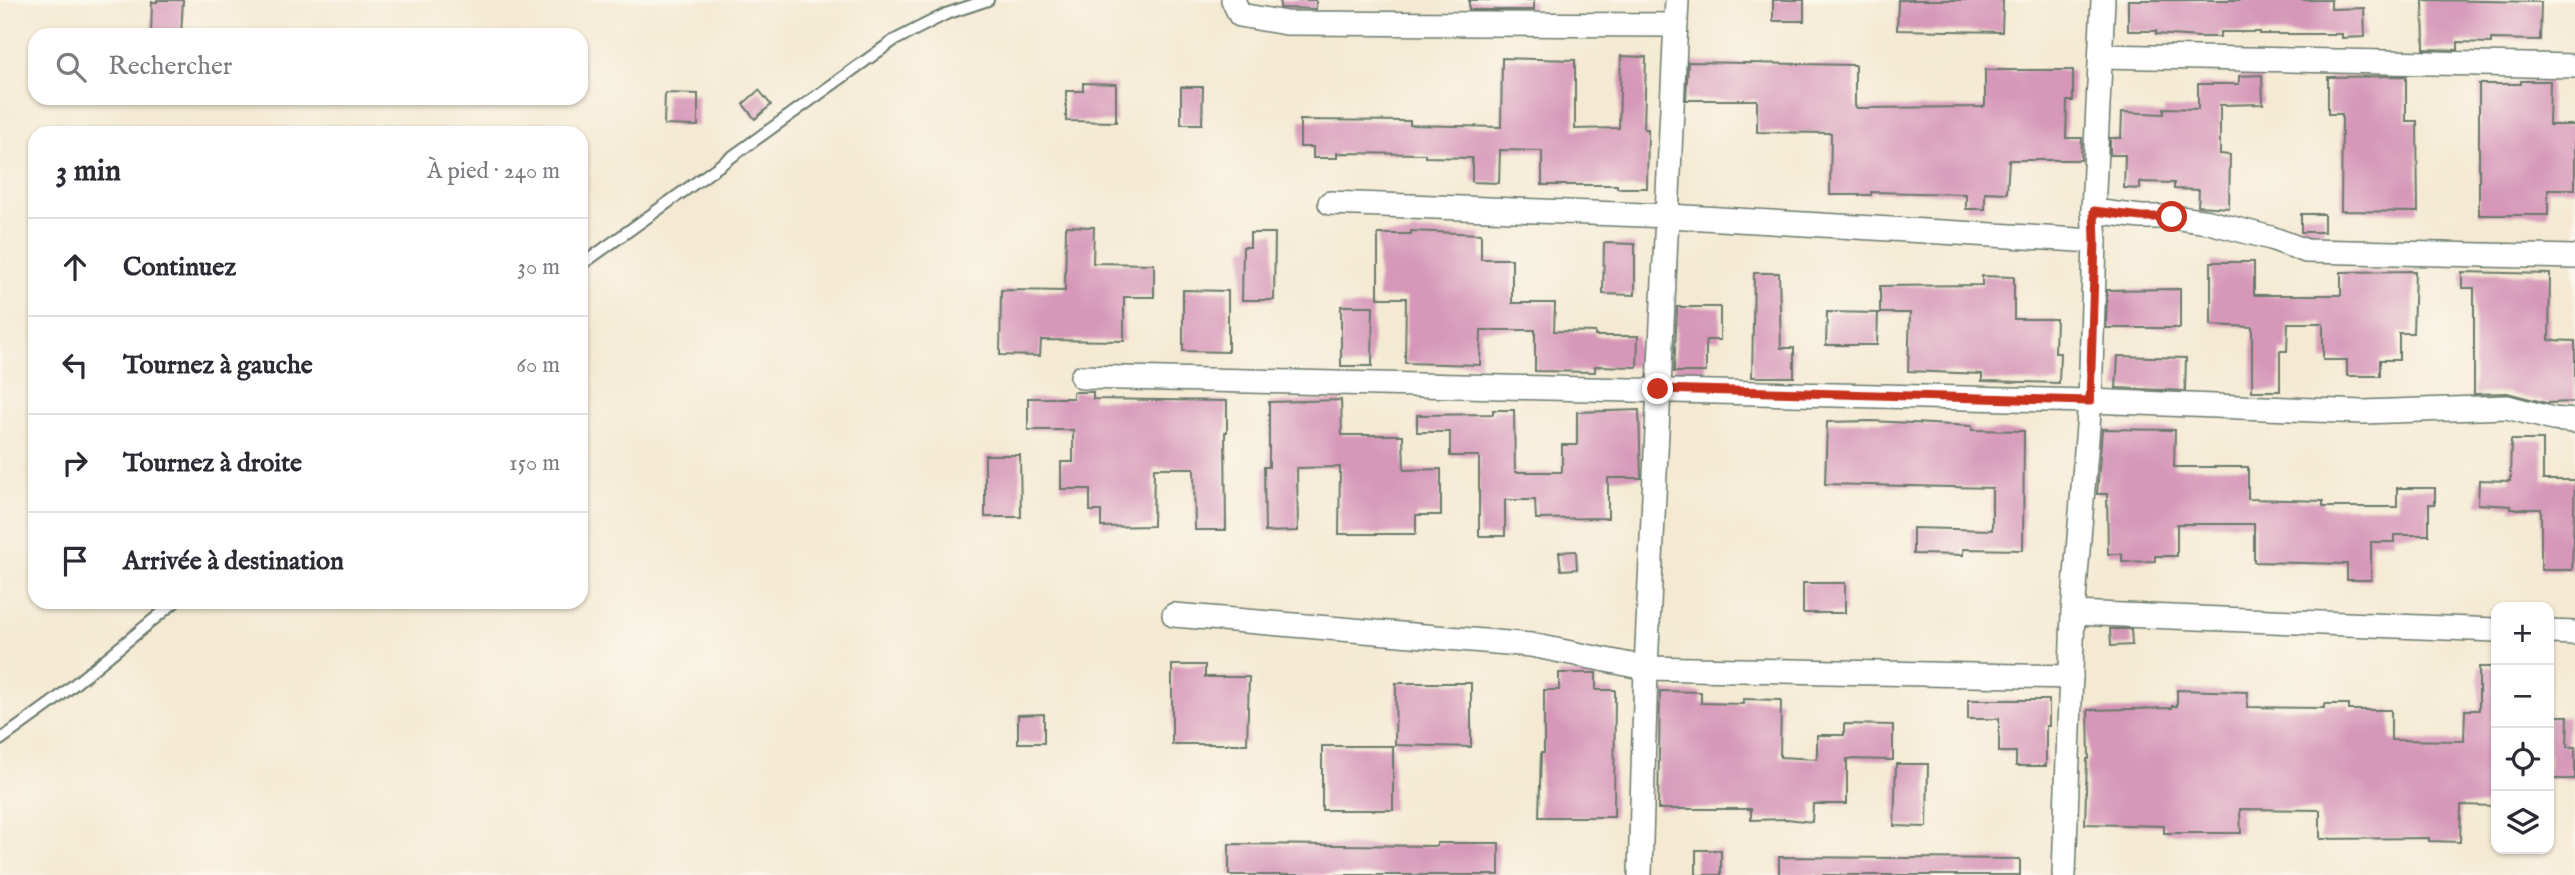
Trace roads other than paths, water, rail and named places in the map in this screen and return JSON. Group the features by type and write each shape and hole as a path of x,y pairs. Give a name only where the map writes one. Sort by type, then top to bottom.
{"street":[{"path":"1233,0 1240,15 1286,23 1676,25"},
{"path":"1640,875 1646,668 1677,0"},
{"path":"2064,875 2073,613 2090,401 2094,211 2103,0"},
{"path":"2101,56 2575,66"},
{"path":"1330,203 1669,216 2095,241"},
{"path":"2094,211 2209,222 2271,238 2306,251 2575,257"},
{"path":"1082,377 1658,389 2363,412 2507,407 2553,419 2575,421"},
{"path":"2073,613 2491,630"},
{"path":"1174,615 1531,645 1646,668 2071,677"},
{"path":"2554,632 2575,633"}],"lane":[{"path":"588,260 893,41 946,14 988,0"},
{"path":"0,740 54,701 166,609"}]}
